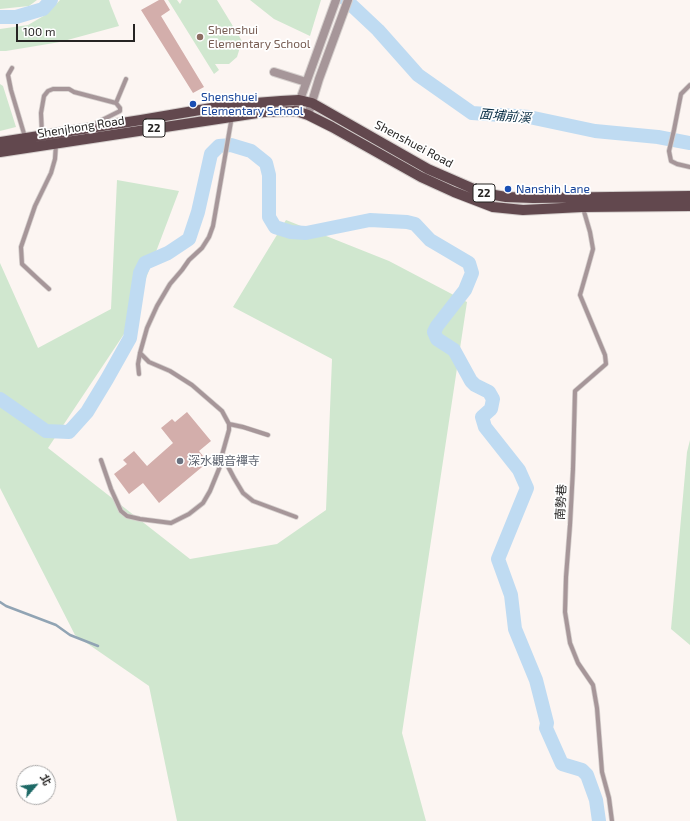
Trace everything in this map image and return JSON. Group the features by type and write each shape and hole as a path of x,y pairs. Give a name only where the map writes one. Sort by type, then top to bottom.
{"main road":[{"name":"Shenjhong Road","path":"0,152 55,139 84,129 229,105 299,100"},
{"name":"Shenshuei Road","path":"299,100 312,103 428,169 483,193 582,203 690,206"},
{"name":"Shenjhong Road","path":"0,142 42,135 55,139 264,112 296,111 308,115"},
{"name":"Shenshuei Road","path":"308,115 421,177 454,192 493,206 524,210 582,203 690,196"}],"street":[{"path":"296,111 336,0"},
{"path":"308,115 319,79 348,0"},
{"path":"274,72 308,78"}],"lane":[{"path":"12,68 8,75 10,90 25,137"},
{"path":"116,103 126,79"},
{"path":"690,85 681,94 669,151 670,161 690,167"},
{"path":"42,135 40,113 44,96 48,91 53,89 69,89 74,92 116,103 120,108 120,112 84,129"},
{"path":"139,374 138,364 140,353 157,306 170,284 189,260 202,248 209,237 232,116 229,105"},
{"path":"49,288 22,264 21,247 35,206 51,173 55,159 55,139"},
{"name":"南勢巷","path":"582,203 593,249 580,295 603,349 606,364 575,391 573,469 565,612 570,643 578,662 592,685 597,708 602,772 609,798 612,821"},
{"path":"101,460 111,489 121,511 127,516 170,523 189,514 203,503 222,464 222,455 230,430 229,424 222,411 192,385 170,371 149,362 140,353"},
{"path":"229,424 268,435"},
{"path":"222,455 243,493 253,501 296,517"}],"green space":[{"path":"0,0 37,0 29,6 0,9"},
{"path":"60,0 109,0 119,26 60,42 0,51 0,29 28,25 47,14"},
{"path":"168,0 177,0 180,4 182,0 217,0 242,41 237,57 229,64 215,64 219,70 214,74"},
{"path":"250,0 321,0 310,36 274,19"},
{"path":"0,84 3,86 16,127 0,131"},
{"path":"117,180 179,191 126,331 48,448 190,559 277,544 326,510 332,359 233,307 286,220 389,261 467,302 402,733 426,821 177,821 149,686 75,635 0,488 0,263 38,348 111,309"},
{"path":"690,440 690,645 671,629 687,452"}],"building":[{"path":"159,0 164,0 170,10 161,16 204,87 193,93 141,10"},
{"name":"深水觀音禪寺","path":"187,412 211,441 199,451 208,462 159,503 143,483 129,494 114,474 127,464 123,460 134,451 147,466 173,443 161,428 172,419 175,422"}],"waterway":[{"name":"面埔前溪","path":"0,17 16,17 43,9 51,0"},
{"name":"面埔前溪","path":"346,0 378,30 418,75 472,113 529,117 595,131 658,137 690,143"},
{"path":"0,399 46,431 69,432 87,412 130,338 140,273 145,263 168,253 189,239 198,212 211,154 219,146 231,145 251,151 266,163 269,175 269,217 275,227 291,232 306,233 370,220 407,222 415,224 430,240 469,263 472,273 465,290 434,332 437,339 454,350 471,381 475,385 489,392 493,399 491,409 482,417 485,427 519,470 527,488 498,559 511,595 515,629 536,680 547,723 546,728 562,764 582,770 587,775 596,800 599,821"},
{"path":"0,602 6,606 56,625 70,635 98,646"}],"place":[{"name":"Shenshui Elementary School","path":"200,37"},
{"name":"Shenshuei Elementary School","path":"193,104"},
{"name":"Nanshih Lane","path":"508,189"},
{"name":"深水觀音禪寺","path":"180,461"}]}
